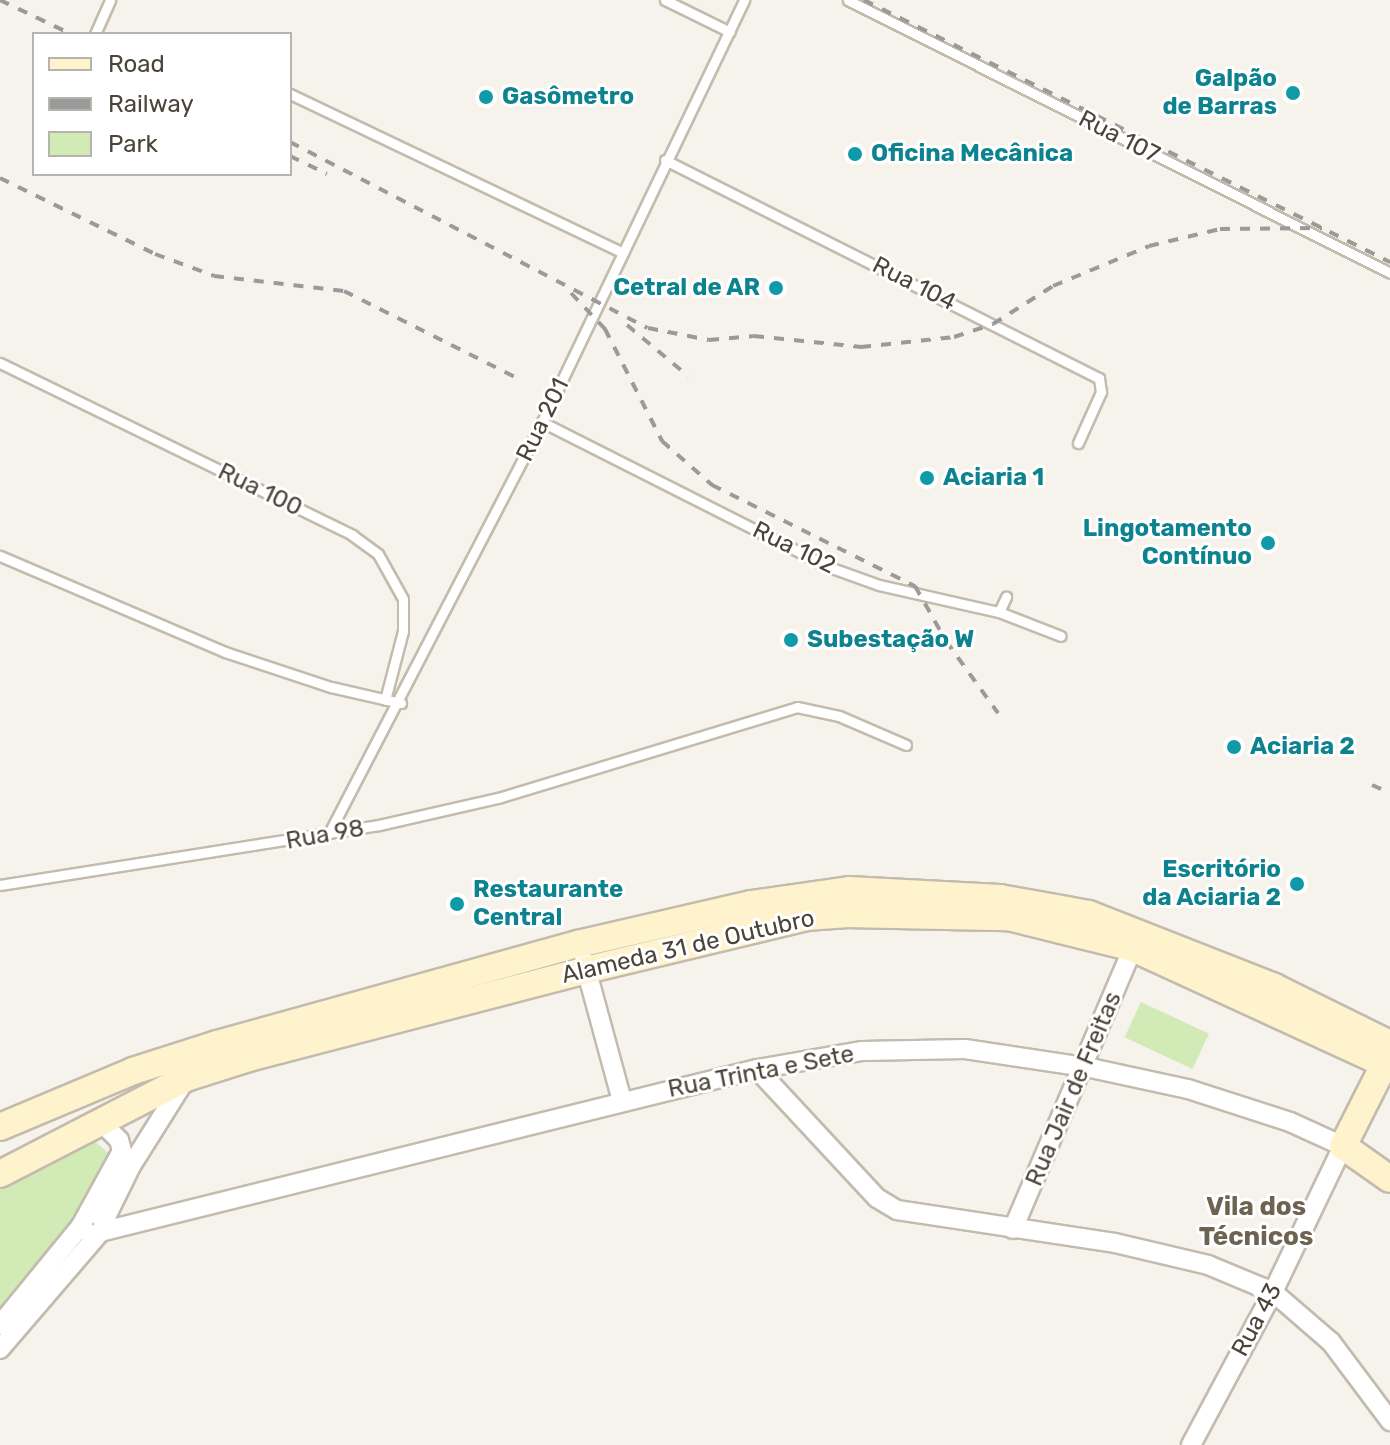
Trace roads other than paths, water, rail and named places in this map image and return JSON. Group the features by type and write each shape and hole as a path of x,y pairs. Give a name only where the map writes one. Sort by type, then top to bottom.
{"main road":[{"path":"181,1068 578,944 751,904 849,890 1089,914 1140,931 1274,987 1388,1058"},
{"name":"Alameda 31 de Outubro","path":"0,1127 181,1068 806,917 999,907 1133,948 1388,1058"},
{"name":"Rua 43","path":"1343,1146 1388,1058"},
{"name":"Alameda 31 de Outubro","path":"0,1174 104,1125 181,1068"},
{"name":"Rua Trinta e Sete","path":"1343,1146 1390,1179"}],"street":[{"path":"578,944 622,1101"},
{"name":"Rua Jair de Freitas","path":"1013,1229 1086,1067 1133,948"},
{"name":"Rua Trinta e Sete","path":"95,1225 124,1228 622,1101 757,1069 862,1051 965,1049 1086,1067 1188,1089 1290,1122 1343,1146"},
{"path":"0,1349 95,1225 131,1166 181,1068"},
{"path":"757,1069 877,1198 922,1216 1115,1243 1208,1265 1273,1292 1331,1342 1390,1421"},
{"path":"0,1325 95,1225 122,1151 119,1140 104,1125"},
{"name":"Rua 43","path":"1191,1445 1273,1292 1343,1146"}],"lane":[{"path":"96,32 110,0"},
{"path":"665,0 730,32"},
{"name":"Rua 201","path":"329,833 401,703 542,422 744,0"},
{"name":"Rua 107","path":"848,0 1390,273"},
{"path":"292,95 623,253"},
{"name":"Rua 104","path":"665,160 1099,378 1101,392 1078,443"},
{"name":"Rua 100","path":"0,363 352,535 378,554 403,599 403,631 385,700"},
{"name":"Rua 102","path":"542,422 829,567 879,585 999,612 1061,636"},
{"path":"0,556 225,652 401,703"},
{"path":"999,612 1006,597"},
{"name":"Rua 98","path":"0,885 329,833 498,798 644,757 797,707 839,716 906,745"}],"railway":[{"path":"0,0 67,32"},
{"path":"864,0 1390,262"},
{"path":"292,143 648,328 709,340 754,336 861,347 954,337 993,324 1053,286 1149,246 1220,229 1322,228"},
{"path":"292,157 327,174"},
{"path":"0,178 155,254 214,276 344,291 521,380"},
{"path":"571,293 605,329 662,441 712,485 915,586 946,641 998,713"},
{"path":"627,325 688,376"},
{"path":"1372,785 1390,793"}],"place":[{"name":"Galpão de Barras","path":"1293,93"},
{"name":"Gasômetro","path":"486,97"},
{"name":"Oficina Mecânica","path":"855,154"},
{"name":"Cetral de AR","path":"776,288"},
{"name":"Aciaria 1","path":"927,478"},
{"name":"Lingotamento Contínuo","path":"1268,543"},
{"name":"Subestação W","path":"791,640"},
{"name":"Aciaria 2","path":"1234,747"},
{"name":"Escritório da Aciaria 2","path":"1297,884"},
{"name":"Restaurante Central","path":"457,904"}],"district":[{"name":"Vila dos Técnicos","path":"1256,1222"}]}
